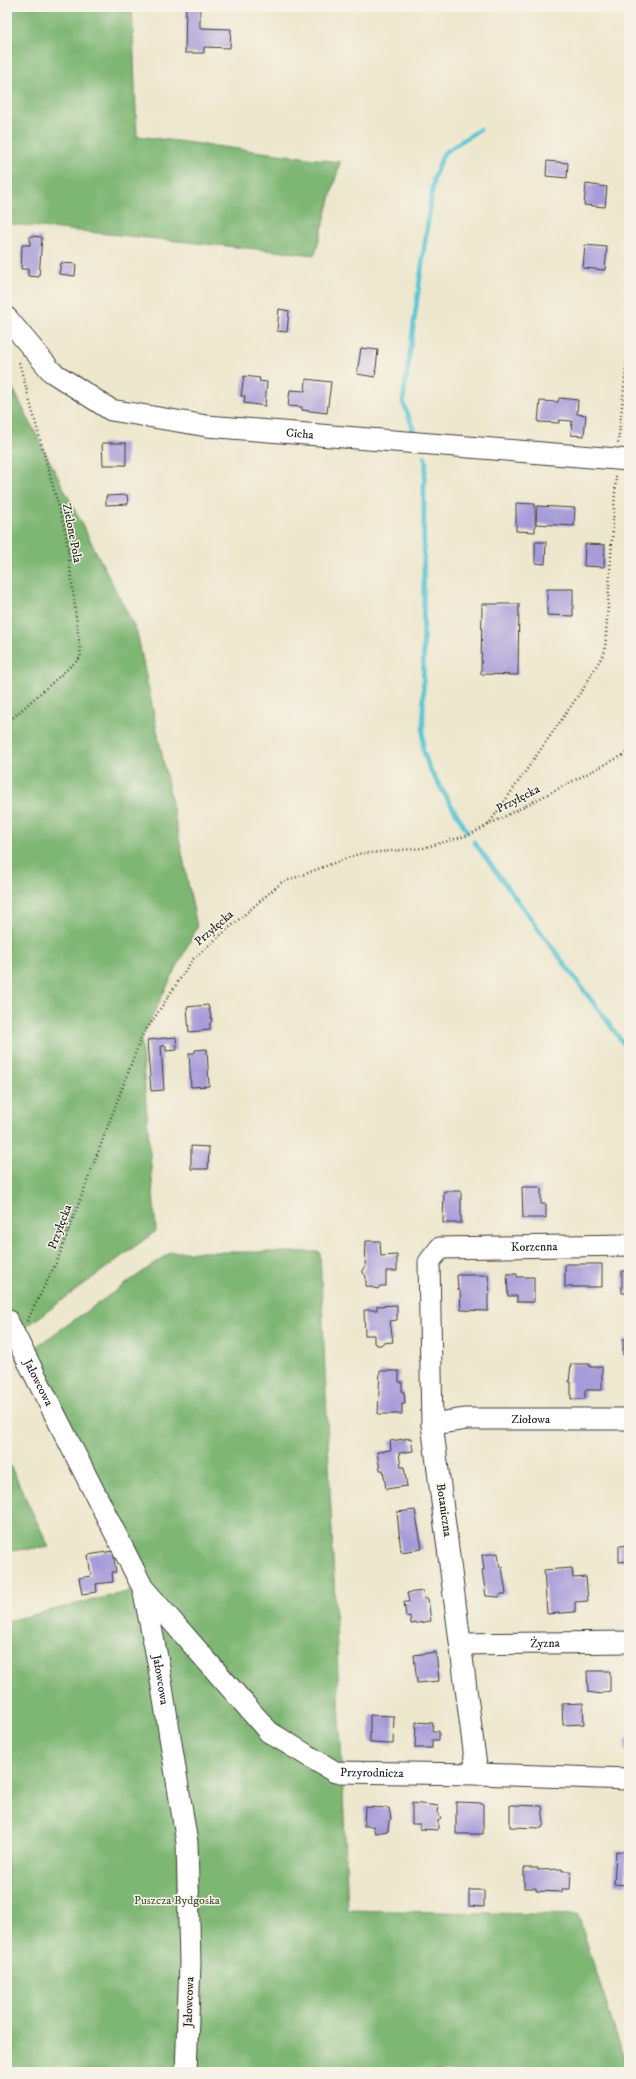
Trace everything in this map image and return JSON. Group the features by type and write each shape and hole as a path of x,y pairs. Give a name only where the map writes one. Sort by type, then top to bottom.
{"street":[{"name":"Cicha","path":"7,318 52,372 111,410 207,426 623,459"},
{"name":"Korzenna","path":"440,1248 629,1245"},
{"name":"Botaniczna","path":"440,1248 429,1262 432,1424 462,1644 477,1774"},
{"name":"Jałowcowa","path":"7,1320 18,1339 143,1588 158,1662 187,1842 190,1963 186,2072"},
{"name":"Ziołowa","path":"432,1424 466,1419 629,1419"},
{"name":"Przyrodnicza","path":"143,1588 269,1732 335,1772 477,1774 629,1779"},
{"name":"Żyzna","path":"462,1644 629,1642"}],"path":[{"path":"488,825 585,686 605,651 623,459 629,341"},
{"name":"Zielone Pola","path":"7,723 81,657 66,534 18,358"},
{"name":"Przyłęcka","path":"18,1339 57,1261 141,1038 192,959 281,883 358,854 423,848 469,835 629,752"}],"green space":[{"path":"7,7 132,7 137,136 340,162 315,255 10,224 7,192"},
{"path":"7,377 137,632 197,927 141,1038 156,1231 7,1341"},
{"name":"Puszcza Bydgoska","path":"171,1252 320,1252 348,1910 578,1915 628,2072 7,2072 7,1621 143,1588 30,1351"},
{"path":"7,1459 49,1547 7,1551"}],"building":[{"path":"186,7 200,8 200,28 231,29 230,48 204,47 204,53 185,53"},
{"path":"547,161 568,163 567,178 546,176"},
{"path":"586,184 607,187 605,207 584,205"},
{"path":"30,236 42,237 39,277 28,276 28,269 21,269 22,245 30,245"},
{"path":"585,245 607,247 605,270 583,268"},
{"path":"61,263 76,264 75,276 59,274"},
{"path":"279,309 289,311 287,332 277,331"},
{"path":"361,348 378,350 375,377 357,374"},
{"path":"244,376 260,378 259,381 267,382 265,406 244,403 245,396 241,396"},
{"path":"306,379 331,382 327,413 302,410 302,407 288,406 290,390 305,391"},
{"path":"559,398 578,400 577,414 586,415 584,436 571,435 572,421 559,420 559,423 538,422 540,401 558,402"},
{"path":"102,443 126,443 126,465 103,465"},
{"path":"127,495 128,504 106,505 106,496"},
{"path":"516,503 535,504 535,532 516,531"},
{"path":"537,506 575,508 574,526 536,524"},
{"path":"535,542 546,542 545,564 535,563"},
{"path":"585,544 605,545 604,567 584,566"},
{"path":"547,589 573,589 573,616 547,615"},
{"path":"482,604 519,604 518,675 481,674"},
{"path":"208,1005 212,1021 210,1023 210,1030 189,1032 187,1007"},
{"path":"176,1037 177,1050 166,1051 166,1046 161,1046 164,1090 151,1091 147,1040"},
{"path":"207,1049 209,1086 191,1087 189,1053 195,1053 195,1050"},
{"path":"191,1146 209,1147 208,1169 191,1169"},
{"path":"522,1187 541,1187 541,1204 546,1204 546,1218 523,1218"},
{"path":"444,1191 461,1191 461,1223 443,1223"},
{"path":"366,1241 380,1241 381,1256 397,1255 397,1271 386,1271 386,1286 380,1286 378,1289 366,1286 366,1276 363,1273 363,1270 365,1268"},
{"path":"565,1264 602,1264 602,1287 565,1287"},
{"path":"622,1271 629,1271 629,1293 622,1293"},
{"path":"507,1274 517,1274 517,1277 534,1277 534,1302 517,1302 517,1296 508,1296"},
{"path":"457,1275 488,1275 490,1293 488,1295 488,1311 461,1310 460,1290 458,1290"},
{"path":"397,1305 397,1320 390,1321 393,1342 377,1345 374,1343 374,1335 365,1335 364,1310 377,1310 377,1306"},
{"path":"623,1339 629,1339 629,1355 623,1355"},
{"path":"571,1364 590,1364 590,1367 602,1367 602,1390 585,1390 585,1399 571,1399 571,1382 569,1382"},
{"path":"380,1371 399,1371 399,1382 402,1382 402,1392 404,1392 405,1404 402,1404 402,1414 378,1414"},
{"path":"411,1438 413,1451 399,1453 401,1467 404,1467 407,1486 386,1489 383,1470 380,1470 377,1452 391,1450 390,1441"},
{"path":"415,1510 422,1549 401,1552 397,1512"},
{"path":"629,1545 629,1561 619,1562 619,1546"},
{"path":"113,1551 116,1572 112,1572 113,1582 96,1584 97,1592 82,1594 79,1578 91,1576 88,1555"},
{"path":"498,1553 500,1568 502,1567 506,1594 501,1594 499,1597 486,1596 482,1570 484,1570 482,1555"},
{"path":"572,1568 573,1578 586,1577 588,1601 575,1602 575,1612 547,1614 544,1570"},
{"path":"423,1591 424,1599 428,1599 431,1621 411,1624 410,1616 406,1617 404,1602 409,1602 407,1593"},
{"path":"436,1652 439,1681 417,1683 414,1655"},
{"path":"587,1671 610,1671 610,1691 601,1694 588,1692"},
{"path":"583,1703 584,1724 563,1725 562,1704"},
{"path":"370,1715 394,1716 393,1744 370,1743"},
{"path":"416,1722 433,1723 432,1731 439,1731 439,1740 432,1740 432,1748 415,1748"},
{"path":"626,1738 629,1739 629,1751 625,1751"},
{"path":"456,1802 483,1803 483,1834 456,1834"},
{"path":"412,1803 439,1806 438,1813 441,1818 438,1820 438,1830 420,1829 420,1824 412,1824"},
{"path":"510,1805 542,1806 544,1823 542,1828 510,1827"},
{"path":"365,1807 389,1808 391,1819 389,1821 388,1831 375,1833 373,1826 364,1826"},
{"path":"616,1851 629,1852 629,1862 626,1862 626,1885 614,1884"},
{"path":"524,1868 538,1868 538,1870 562,1869 562,1871 571,1871 570,1889 562,1889 562,1892 536,1891 536,1888 524,1888"},
{"path":"469,1890 484,1890 484,1907 469,1906"}],"waterway":[{"path":"414,431 403,402 434,177 444,153 480,129"},
{"path":"424,456 426,462 424,485 423,750 430,770 467,831"},
{"path":"474,842 629,1051"}]}
